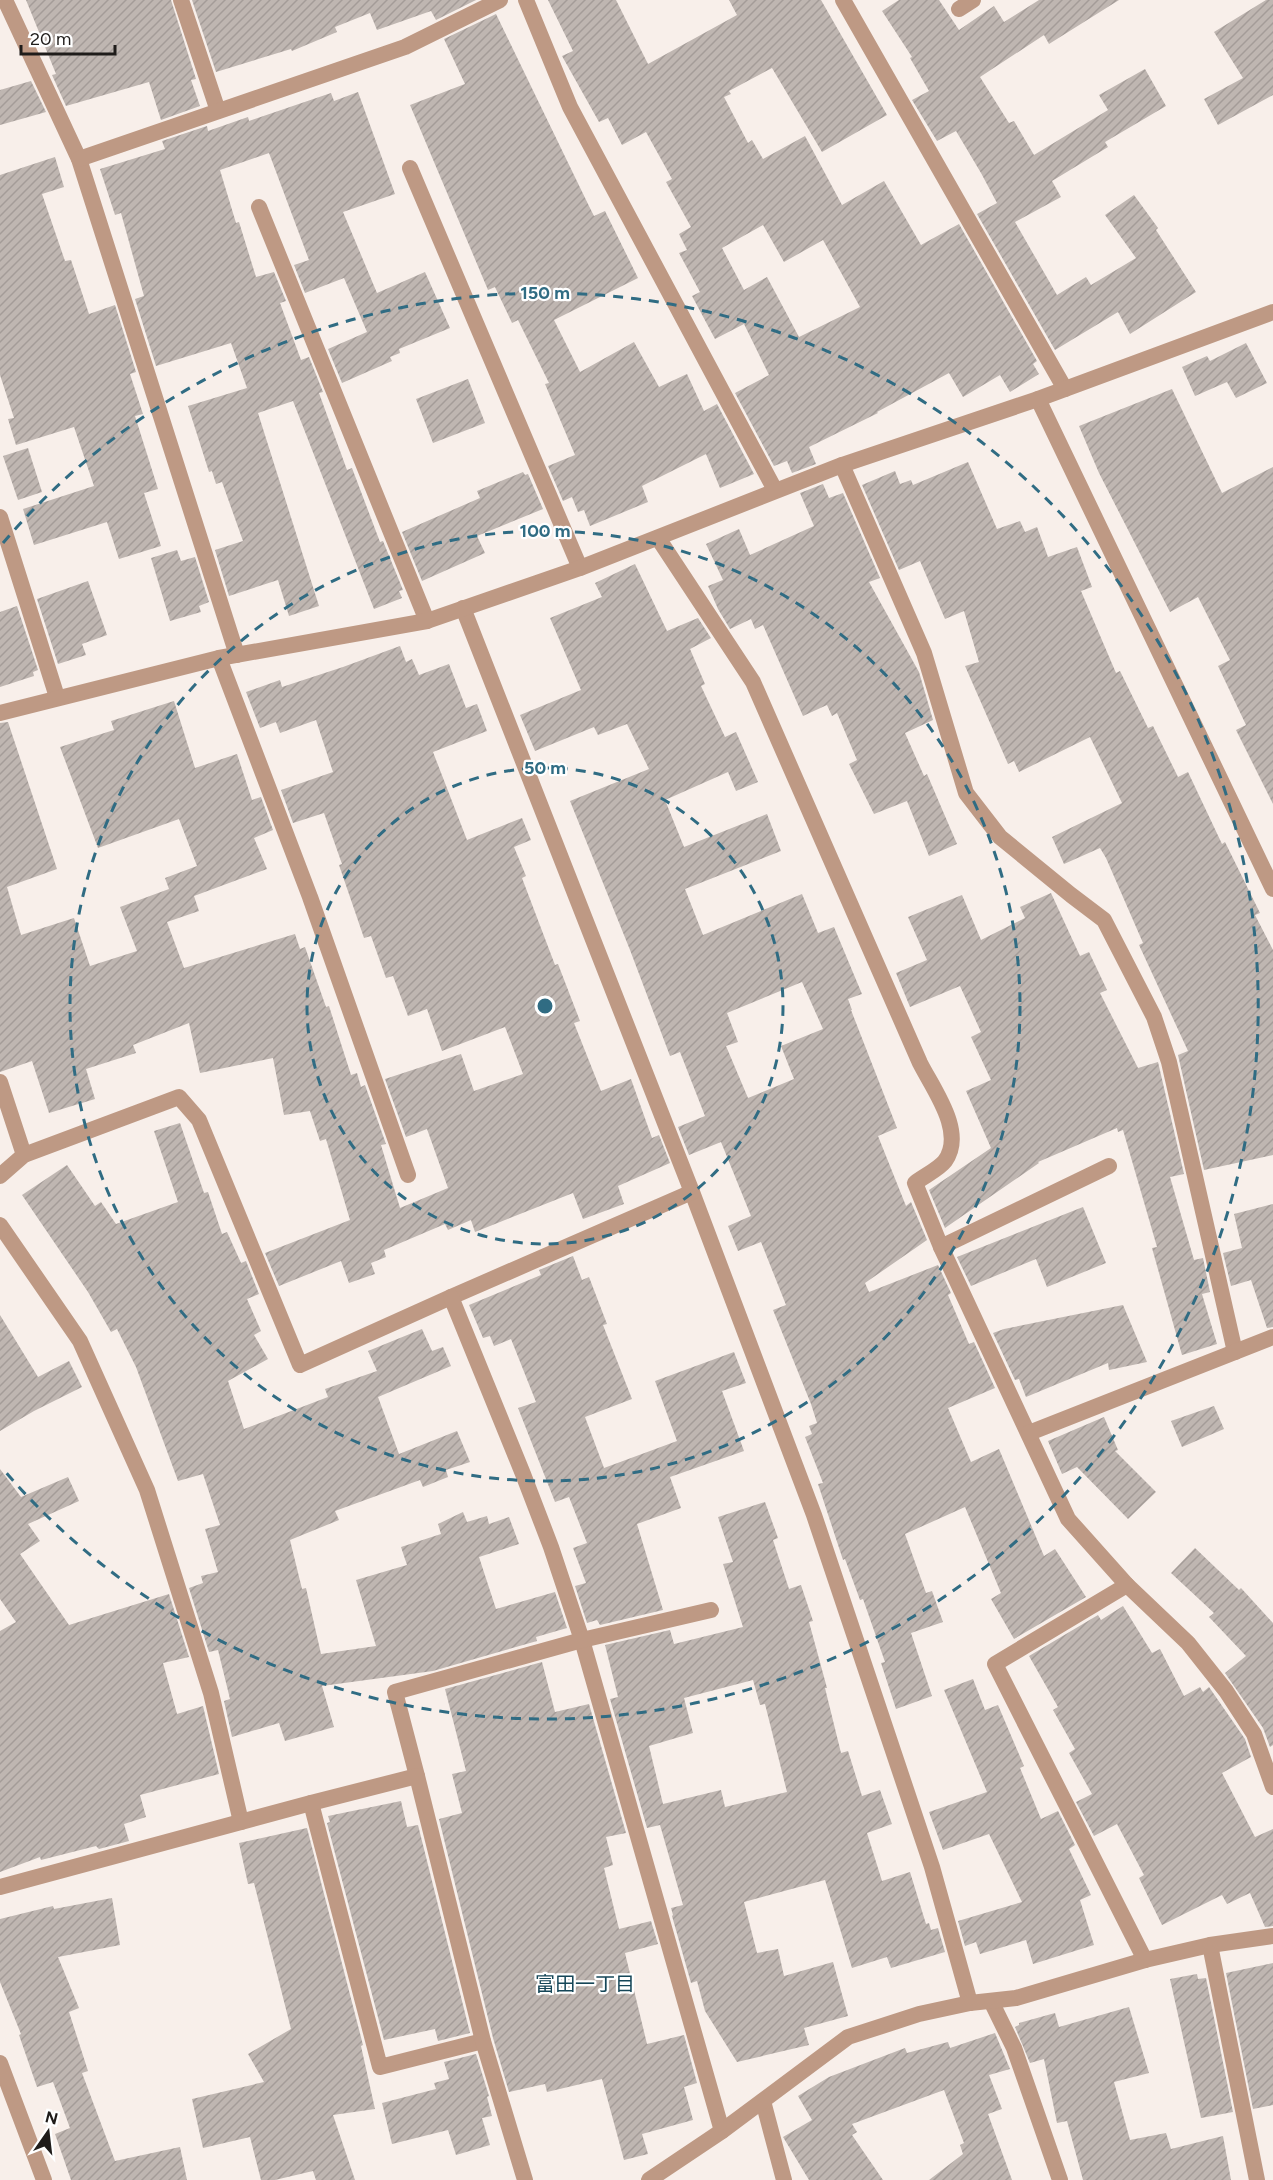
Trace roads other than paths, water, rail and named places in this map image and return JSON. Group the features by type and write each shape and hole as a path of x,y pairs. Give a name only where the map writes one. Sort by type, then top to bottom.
{"street":[{"path":"5,0 79,159 237,655"},
{"path":"181,0 218,111"},
{"path":"79,159 405,47 500,0"},
{"path":"526,0 570,107 775,490"},
{"path":"843,0 1065,388"},
{"path":"410,168 580,568"},
{"path":"259,207 427,621"},
{"path":"0,712 219,658 427,621 580,568 842,465 1038,399 1273,312"},
{"path":"1038,399 1273,889"},
{"path":"842,465 924,653 966,793 1000,837 1071,896 1104,920 1154,1017 1169,1062 1235,1352"},
{"path":"0,517 57,697"},
{"path":"658,538 753,682 920,1063 951,1123 953,1142 945,1162 915,1183 941,1247 1068,1519 1127,1585 1188,1643 1226,1691 1254,1734 1273,1787"},
{"path":"463,608 692,1192 814,1515 932,1867 970,2003"},
{"path":"219,658 310,897 408,1175"},
{"path":"0,1082 24,1155"},
{"path":"0,1176 24,1155 179,1097 199,1120 300,1365 692,1192"},
{"path":"941,1247 1109,1166"},
{"path":"0,1225 80,1341 147,1490 211,1693 241,1822"},
{"path":"451,1297 551,1546 582,1640 722,2132"},
{"path":"1029,1433 1273,1337"},
{"path":"1127,1585 995,1664 1145,1960"},
{"path":"525,2180 483,2041 395,1692 582,1640 711,1610"},
{"path":"0,1887 417,1776"},
{"path":"311,1803 380,2067 483,2041"},
{"path":"649,2180 722,2132 848,2037 919,2014 970,2003 1016,1998 1145,1960 1210,1945 1273,1936"},
{"path":"1210,1945 1257,2180"},
{"path":"991,2001 1014,2048 1060,2180"},
{"path":"0,2063 44,2180"},
{"path":"763,2101 784,2180"}],"district":[{"name":"富田一丁目","path":"585,1984"}]}
